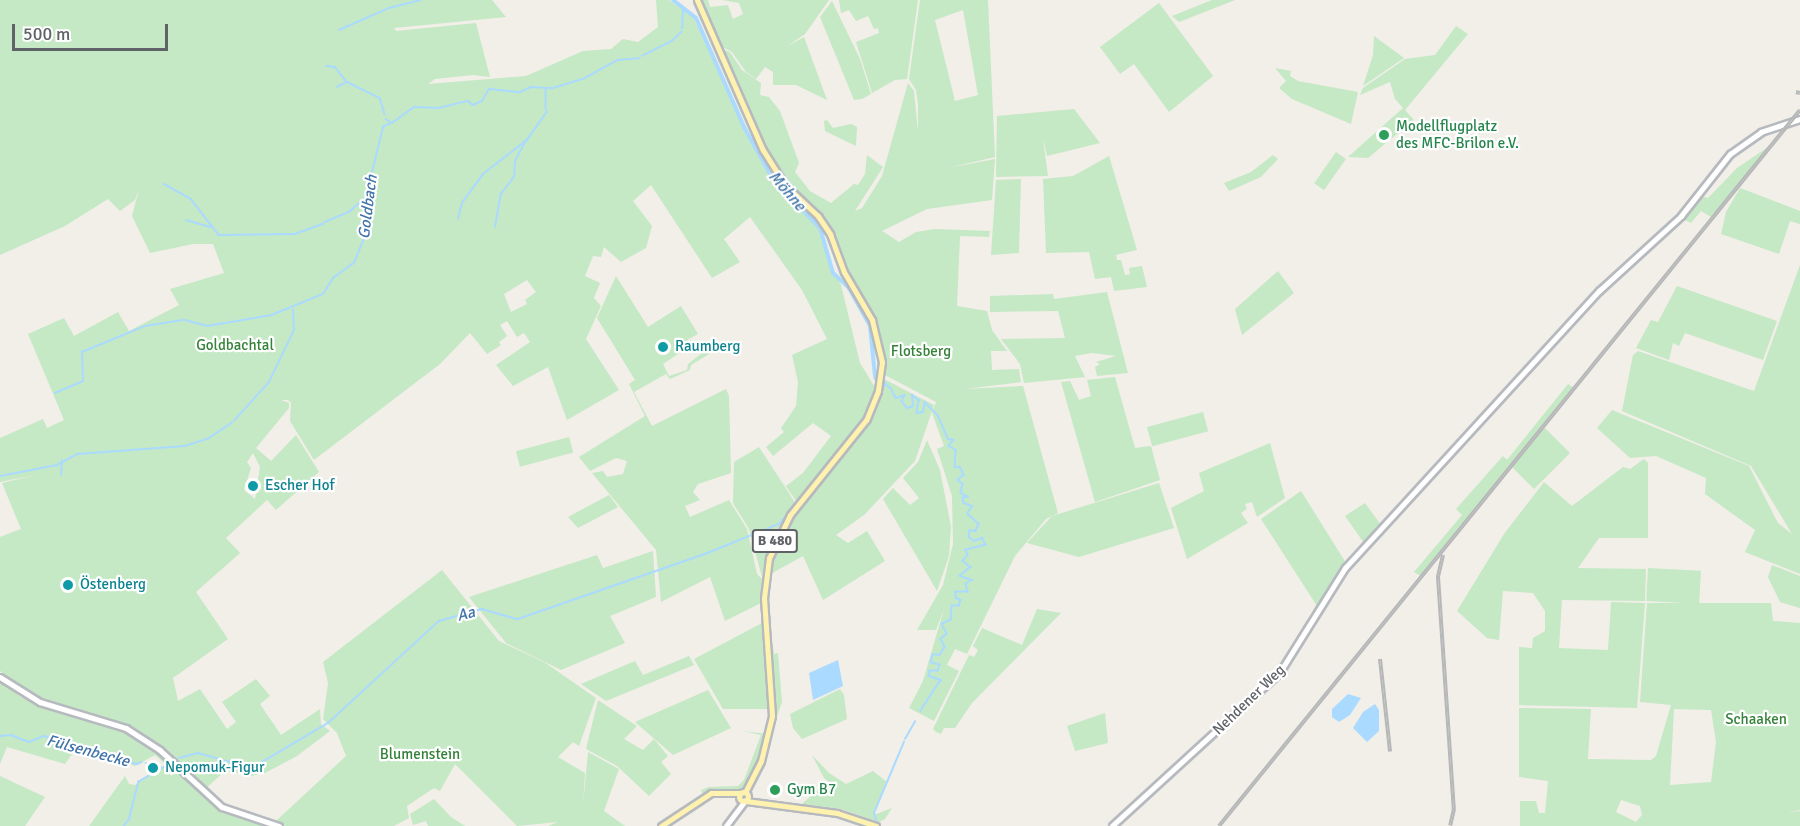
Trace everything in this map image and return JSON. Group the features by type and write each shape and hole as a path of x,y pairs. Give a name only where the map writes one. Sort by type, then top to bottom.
{"main road":[{"name":"B 480","path":"697,0 763,150 784,184 828,230 848,279 870,316 881,351 880,384 866,420 790,515 772,550 764,598 773,690 770,730 751,784 744,797"},
{"path":"751,784 751,793 758,802"},
{"path":"661,826 706,795 730,792 766,805"},
{"path":"744,797 766,805 837,813 876,826"}],"street":[{"name":"Nehdener Weg","path":"1112,826 1280,672 1300,644 1331,586 1383,525 1599,291 1681,216 1730,154 1761,132 1800,119"},
{"path":"0,677 40,702 126,728 160,750 222,807 279,826"},
{"path":"726,826 744,797"}],"green space":[{"name":"Goldbachtal","path":"0,0 492,0 506,17 394,28 396,31 476,23 490,77 473,75 435,79 428,84 526,76 583,51 611,49 623,39 638,42 658,27 656,0 669,0 693,17 772,182 810,217 823,234 831,267 841,285 860,363 876,389 865,418 797,502 782,481 786,486 803,473 831,436 813,423 773,456 766,447 784,432 781,428 796,406 798,382 792,355 827,339 802,290 750,217 724,239 740,262 712,278 651,185 633,201 652,226 646,248 621,262 604,247 601,257 593,256 585,276 600,283 594,298 601,306 586,339 619,390 567,420 548,367 513,386 496,365 530,342 524,333 517,337 507,321 500,325 507,336 499,342 501,345 487,354 470,333 440,364 314,460 290,421 291,403 288,400 281,400 289,403 289,408 256,448 271,461 296,435 319,472 276,510 267,500 226,538 240,553 196,592 228,639 173,678 178,701 200,689 227,729 236,722 222,702 256,679 270,696 260,704 281,735 320,709 321,724 330,731 297,756 265,773 251,776 225,771 204,790 168,750 142,734 109,719 23,692 0,671 0,537 21,529 2,483 36,475 0,482 0,438 43,419 47,428 64,420 28,334 64,318 74,336 118,312 129,331 179,305 170,289 224,273 213,244 193,244 150,253 132,216 139,189 135,200 120,211 108,199 65,226 0,255","holes":["527,280 536,292 525,300 527,304 511,312 504,294","253,453 260,467 255,499 244,490 251,468 247,462"]},
{"path":"699,0 708,0 710,7 728,5 733,19 743,14 739,3 722,0 829,0 805,34 786,47 804,37 827,100 796,85 773,85 773,72 765,67 756,79 746,72 732,52 717,44"},
{"path":"839,0 918,0 907,79 895,80 872,93 856,42 879,33 878,28 874,29 868,16 856,21 849,10 841,13"},
{"name":"Flotsberg","path":"920,0 988,0 995,157 948,168 995,159 992,200 927,209 882,231 899,242 916,232 935,229 990,231 989,237 960,236 957,306 987,311 992,330 1007,351 991,351 992,370 1019,369 1021,382 965,389 1023,386 1058,513 1046,519 1015,556 967,654 955,649 947,665 959,671 934,721 909,708 923,681 944,609 936,630 917,630 943,585 953,544 952,496 937,449 944,446 932,413 936,402 883,374 879,331 850,280 837,240 778,173 758,137 720,49 730,52 742,70 761,83 760,95 769,97 780,111 799,163 795,172 810,191 831,203 854,184 858,185 865,174 867,155 883,167 855,211 862,208 882,176 908,83 914,91 918,132 916,90 909,79","holes":["963,10 978,95 955,101 935,20"]},
{"path":"1212,0 1235,0 1179,22 1172,16"},
{"path":"832,1 860,59 871,94 862,99 854,100 820,17"},
{"path":"1159,3 1213,76 1169,112 1134,64 1120,74 1100,47"},
{"path":"1456,26 1468,34 1405,110 1414,120 1368,158 1348,157 1403,108 1395,99 1390,82 1360,95 1363,88 1405,59 1435,55"},
{"path":"1374,36 1404,58 1363,86 1373,55"},
{"path":"1275,68 1291,71 1290,76 1298,81 1358,92 1351,124 1292,99 1279,88 1286,81"},
{"path":"1074,109 1100,143 1047,156 1043,139 1048,176 996,177 997,116"},
{"path":"827,120 833,128 851,124 857,127 856,146 825,131 824,121"},
{"path":"1768,147 1711,217 1701,211 1691,223 1685,220 1699,196 1708,198 1737,168"},
{"path":"1336,152 1346,159 1324,190 1314,183"},
{"path":"1273,155 1278,159 1261,177 1229,191 1224,183 1251,172"},
{"path":"1109,156 1137,250 1116,255 1117,260 1121,260 1125,275 1130,274 1129,268 1142,266 1147,287 1114,291 1111,277 1095,279 1089,252 1046,253 1043,179 1073,176"},
{"path":"1021,179 1019,253 991,255 996,180"},
{"path":"1740,188 1800,211 1800,224 1790,221 1779,254 1721,234 1726,212"},
{"path":"1800,265 1800,574 1745,552 1755,530 1705,494 1706,478 1656,456 1630,458 1597,428 1612,410 1749,466 1778,523 1792,534 1751,466 1622,411 1633,355 1638,351 1754,391"},
{"path":"1278,271 1294,293 1242,335 1235,309"},
{"path":"616,276 648,327 681,306 698,334 687,340 690,346 663,364 669,376 687,370 688,364 702,353 700,346 704,343 709,354 691,365 690,370 670,379 666,374 634,392 652,426 726,389 729,396 731,473 698,484 693,492 700,500 685,506 690,517 729,500 747,529 757,574 763,580 771,709 723,709 694,659 762,623 761,603 725,621 710,577 661,602 656,550 592,473 603,471 607,477 623,474 627,461 616,458 590,471 579,457 645,416 629,384 635,380 597,318"},
{"path":"1677,286 1777,321 1763,360 1685,333 1679,346 1673,343 1669,360 1636,348 1651,320 1658,322"},
{"path":"1107,292 1128,373 1097,376 1095,367 1100,364 1096,362 1116,356 1092,353 1075,356 1085,377 1024,383 1020,364 1001,339 1065,338 1058,311 990,312 990,296 1053,294 1054,299"},
{"path":"1115,377 1135,448 1151,446 1160,480 1095,502 1061,382 1070,381 1079,400 1091,396 1087,380"},
{"path":"882,378 934,405 915,461 864,515 836,535 848,543 867,531 885,561 823,600 803,556 767,576 773,543 762,577 749,529 733,503 734,462 759,447 796,504 860,431"},
{"path":"1568,384 1573,387 1421,576 1414,572 1462,515 1456,509 1503,456 1507,460"},
{"path":"1203,412 1208,431 1152,446 1147,427"},
{"path":"1544,427 1570,453 1534,489 1512,467"},
{"path":"569,437 573,452 520,467 516,451"},
{"path":"927,440 940,470 951,527 949,556 937,591 883,499 893,488 910,505 919,498 903,478 918,462"},
{"path":"1270,443 1285,498 1257,517 1252,502 1245,504 1247,509 1241,513 1248,523 1187,559 1171,508 1204,491 1199,473"},
{"path":"1644,459 1648,463 1648,538 1599,538 1578,568 1646,569 1645,601 1562,600 1559,648 1608,650 1611,602 1645,603 1637,708 1519,705 1519,647 1532,648 1533,638 1545,631 1545,611 1533,593 1503,591 1499,640 1487,638 1457,611 1504,534 1544,482 1572,506 1623,467 1630,469"},
{"path":"1159,483 1174,528 1079,557 1027,543 1052,516"},
{"path":"1301,491 1346,563 1317,606 1261,519"},
{"path":"609,495 618,507 578,528 568,517"},
{"path":"1365,503 1381,525 1364,543 1345,516"},
{"path":"653,551 656,597 610,616 625,643 561,670 506,643 469,597 597,555 603,568"},
{"path":"1772,565 1800,576 1800,608 1780,602 1768,577"},
{"path":"1648,568 1701,571 1699,604 1646,601"},
{"name":"Blumenstein","path":"442,570 499,641 544,662 596,698 579,746 573,742 558,757 585,773 583,806 588,752 619,769 604,811 625,826 548,826 558,822 517,826 455,764 440,791 434,788 407,806 409,818 394,826 284,826 276,821 346,756 337,733 323,719 328,683 323,662"},
{"path":"767,599 774,654 778,653 782,702 774,725"},
{"name":"Schaaken","path":"1647,603 1771,603 1773,621 1800,623 1800,810 1787,813 1800,811 1800,826 1520,826 1520,801 1536,801 1539,813 1545,813 1548,781 1519,777 1519,708 1591,709 1588,759 1651,760 1656,756 1671,705 1640,702","holes":["1674,709 1711,710 1716,742 1711,782 1670,785","1621,800 1640,806 1642,815 1636,822 1616,812"]},
{"path":"1037,609 1061,613 972,703 955,728 944,728 941,734 936,732 933,729 969,655 974,657 978,650 973,646 982,628 1022,645"},
{"path":"689,656 694,665 606,701 581,684 635,661 643,675"},
{"path":"0,681 21,697 49,709 109,724 141,739 220,809 272,826 89,826 125,776 129,784 135,785 154,771 151,768 156,761 166,771 165,764 155,755 135,766 77,747 65,764 7,747 0,764"},
{"path":"840,689 844,695 847,719 802,739 793,728 790,714"},
{"path":"708,690 731,728 673,755 635,722"},
{"path":"598,700 637,726 624,739 643,750 654,739 668,756 661,762 671,774 649,796 617,766 586,749"},
{"path":"1105,713 1108,743 1075,751 1067,726"},
{"path":"743,731 767,734 763,752 744,791 724,789 703,795 701,790 709,787 738,786 744,780 761,735"},
{"path":"812,755 829,773 846,784 873,771 887,782 874,815 892,808 885,819 879,822 841,809 802,804 826,782 836,788 824,778"},
{"path":"0,776 45,797 25,826 0,826"},
{"path":"434,799 451,817 465,826 428,826 426,821 413,825 410,814"}],"water":[{"path":"838,660 843,686 813,700 809,673"},
{"path":"1348,694 1361,698 1350,715 1339,722 1332,717 1332,709"},
{"path":"1375,704 1379,710 1379,731 1367,742 1353,728 1363,712"}],"waterway":[{"path":"339,30 389,8 420,0"},
{"name":"Möhne","path":"673,0 696,18 744,127 773,179 820,228 833,273 849,288 870,326 875,376 878,383 885,384"},
{"name":"Goldbach","path":"682,29 683,10"},
{"name":"Goldbach","path":"642,56 672,41 681,32"},
{"name":"Goldbach","path":"392,123 414,107 439,108 468,101 473,105 482,101 489,89 520,92 531,87 553,88 585,78 618,60 639,58"},
{"path":"326,66 335,67 347,82 380,98 385,114"},
{"path":"337,87 347,82"},
{"path":"546,89 546,109"},
{"path":"458,219 462,203 483,174 527,140 547,111"},
{"name":"Goldbach","path":"386,119 392,123"},
{"name":"Goldbach","path":"269,316 323,294 333,278 354,263 368,228 371,209 366,197 383,127 389,124"},
{"path":"495,227 501,194 514,177 515,161 526,140"},
{"path":"164,184 191,199 219,235 295,234 323,224"},
{"path":"325,222 349,212 366,197"},
{"path":"186,220 211,227"},
{"name":"Goldbach","path":"234,421 269,382 294,330 293,310"},
{"path":"185,320 207,326 267,316"},
{"path":"55,393 83,381 82,352 145,326 183,320"},
{"path":"792,519 866,427 885,384 891,388 896,398 905,395 902,401 907,408 913,406 912,395 919,400 917,413 923,412 925,402 938,415 948,439 954,440 949,446 956,450 955,467 960,467 964,475 958,480 963,484 961,493 968,497 963,498 964,503 972,506 968,514 979,524 976,531 970,531 969,537 974,541 982,538 986,545 966,550 968,555 963,561 971,567 960,576 972,580 966,584 968,592 956,592 956,598 961,600 959,606 952,606 951,620 942,624 947,634 941,639 945,647 940,655 933,655 931,662 940,665 938,671 930,671 929,676 941,680 921,711"},
{"name":"Goldbach","path":"0,476 57,465 78,454 185,446 209,438 231,423"},
{"path":"61,475 62,461"},
{"name":"Aa","path":"179,758 198,753 252,768 328,723 439,621 482,609 518,619 705,554 779,524 786,516"},
{"path":"905,739 915,722"},
{"name":"Fülsenbecke","path":"0,736 11,735 29,742 44,736 137,764 142,762"},
{"path":"876,820 874,813 904,742"},
{"name":"Fülsenbecke","path":"146,763 158,769"},
{"name":"Aa","path":"124,826 129,819 138,782 171,763"}],"railway":[{"path":"1796,92 1800,93"},
{"path":"1219,826 1800,110"},
{"path":"1443,555 1438,577 1454,809 1450,826"},
{"path":"1380,659 1390,751"}],"place":[{"name":"Modellflugplatz des MFC-Brilon e.V.","path":"1384,135"},
{"name":"Raumberg","path":"663,347"},
{"name":"Escher Hof","path":"253,486"},
{"name":"Östenberg","path":"68,585"},
{"name":"Nepomuk-Figur","path":"153,768"},
{"name":"Gym B7","path":"775,790"}]}
